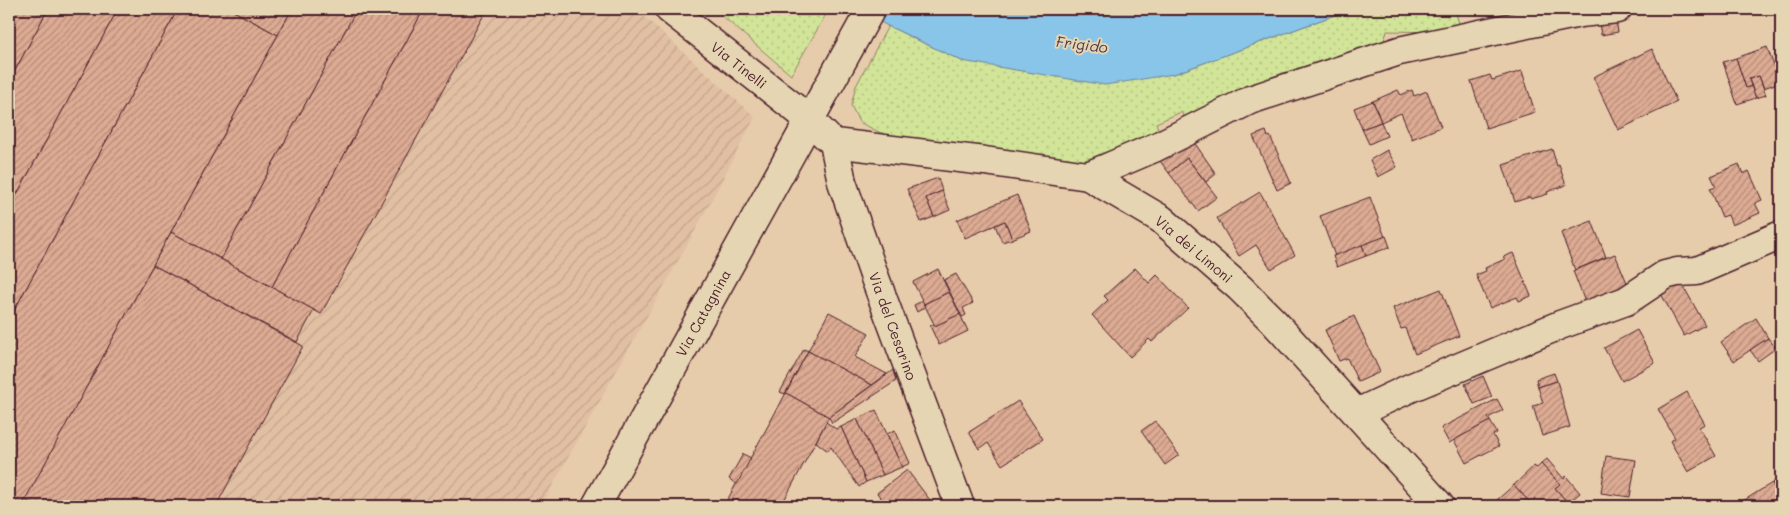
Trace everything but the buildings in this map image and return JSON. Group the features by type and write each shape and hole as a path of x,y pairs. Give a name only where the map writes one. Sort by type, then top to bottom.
{"street":[{"name":"Via Tinelli","path":"669,9 810,120 834,143"},
{"name":"Via Catagnina","path":"596,506 871,9"},
{"path":"1088,176 1156,147 1250,100 1398,51 1580,13 1617,9"},
{"name":"Via dei Limoni","path":"834,143 985,161 1088,176 1161,219 1240,288 1274,322 1440,506"},
{"name":"Via del Cesarino","path":"834,143 842,182 872,269 960,506"},
{"path":"1357,413 1410,388 1560,325 1626,301 1665,275 1697,271 1781,234"}],"shaded area":[{"path":"9,9 636,9 755,117 702,218 541,506 9,506"}],"green space":[{"path":"714,9 829,9 791,75"},
{"path":"1351,9 1455,9 1459,24 1443,32 1387,31 1382,46 1185,118 1181,112 1156,123 1159,132 1080,162 887,136 859,122 851,105 856,86 888,26 962,61 1174,74"}],"water":[{"name":"Frigido","path":"855,9 1068,9 1103,16 1123,9 1351,9 1174,74 1105,85 962,61"}]}
